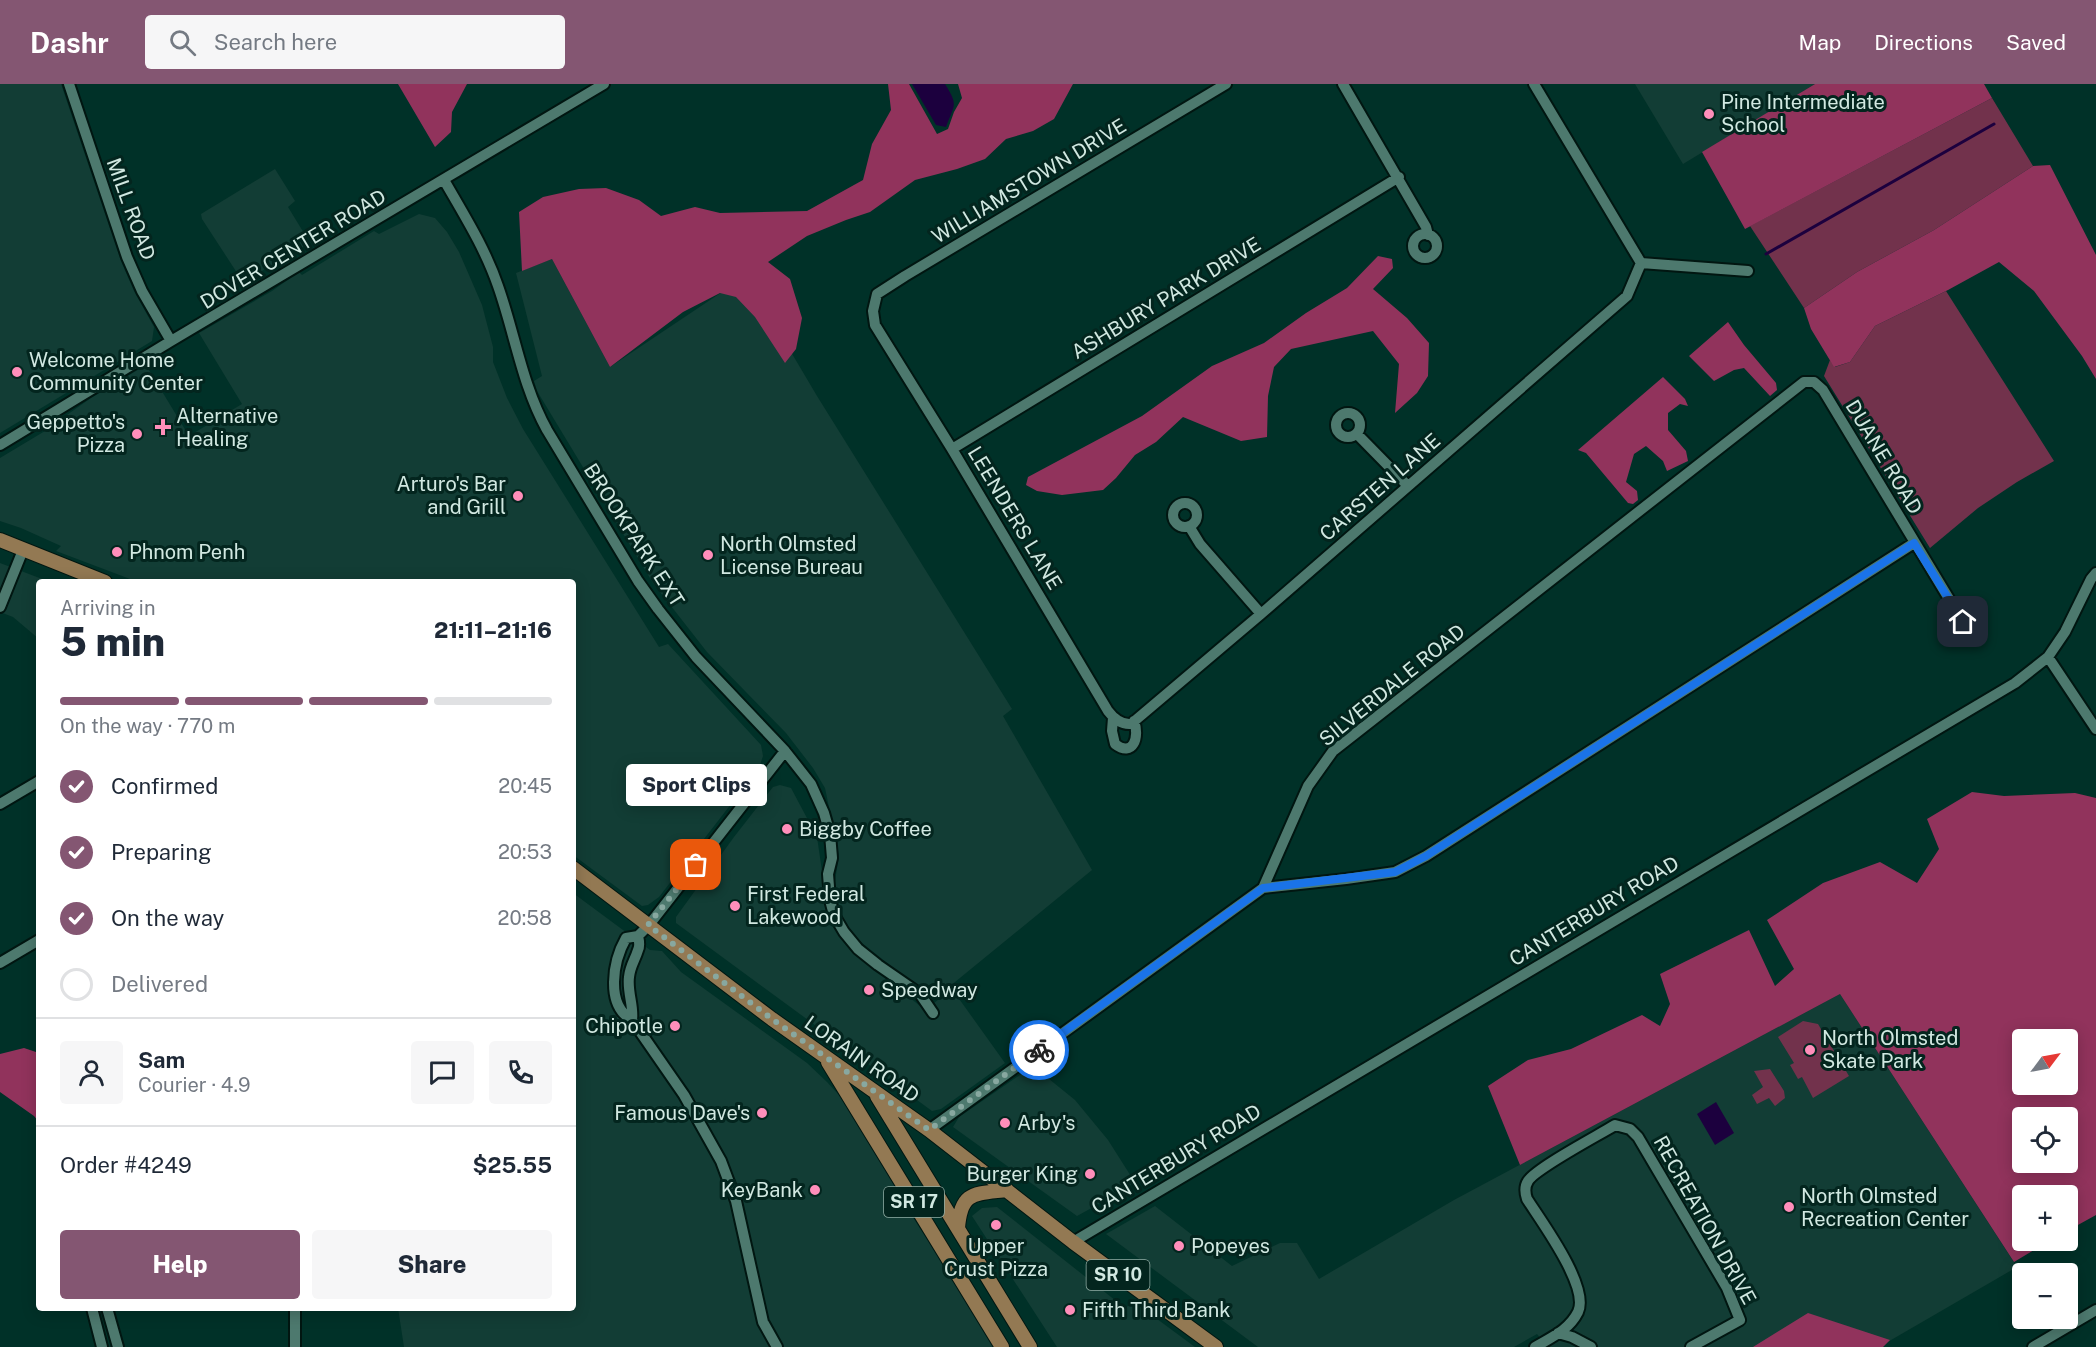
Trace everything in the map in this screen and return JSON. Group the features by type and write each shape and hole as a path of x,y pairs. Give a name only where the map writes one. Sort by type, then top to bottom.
{"main road":[{"path":"0,540 97,579"},
{"name":"LORAIN ROAD","path":"576,870 772,1019 929,1130 1073,1242 1216,1347"},
{"name":"SR 17","path":"826,1058 1002,1347"},
{"name":"SR 17","path":"874,1092 1030,1347"},
{"path":"957,1228 965,1200 976,1194 1007,1190"}],"street":[{"name":"MILL ROAD","path":"69,84 127,256 142,291 171,341"},
{"name":"DOVER CENTER ROAD","path":"0,445 604,84"},
{"name":"WILLIAMSTOWN DRIVE","path":"875,325 873,311 877,294 1226,84"},
{"path":"1343,84 1399,177 1428,235"},
{"path":"1534,84 1641,263 1748,271"},
{"name":"ASHBURY PARK DRIVE","path":"952,449 1399,177"},
{"name":"BROOKPARK EXT","path":"444,180 479,241 493,271 526,382 547,430 638,581 658,609 696,657 785,751 810,784 824,813 830,834 832,855 828,879 830,900 834,915 851,941 878,965 920,994 933,1013"},
{"name":"CARSTEN LANE","path":"1131,723 1261,614 1627,296 1641,263"},
{"name":"LEENDERS LANE","path":"875,325 1113,718"},
{"name":"DUANE ROAD","path":"1804,382 1814,382 1823,390 1963,622"},
{"name":"SILVERDALE ROAD","path":"1263,888 1308,786 1333,752 1804,382"},
{"path":"1357,434 1408,486"},
{"path":"1189,526 1200,544 1261,614"},
{"path":"929,1130 1263,888 1395,872 1426,856 1914,543"},
{"path":"0,608 23,550"},
{"name":"CANTERBURY ROAD","path":"1073,1242 2015,683 2048,657 2065,632 2096,573"},
{"path":"2048,657 2096,729"},
{"path":"1113,718 1131,723 1138,735 1136,741 1130,747 1124,748 1115,744 1112,737 1113,718"},
{"path":"777,1347 763,1322 736,1201 721,1161 689,1103 632,1020 624,1016 617,1001 614,971 620,948 626,938 638,936 648,925 785,751"},
{"path":"0,804 36,783"},
{"path":"632,1020 633,1011 628,980 633,959 639,949 638,936"},
{"path":"0,963 36,942"},
{"name":"RECREATION DRIVE","path":"1535,1347 1566,1329 1578,1312 1581,1303 1579,1289 1567,1262 1527,1199 1525,1191 1528,1180 1615,1125 1630,1129 1638,1137 1727,1288 1740,1320 1692,1347"},
{"path":"2033,1347 2096,1310"},
{"path":"93,1311 102,1347"},
{"path":"108,1311 118,1347"},
{"path":"295,1311 295,1347"},
{"path":"1558,1334 1572,1337 1591,1347"}],"shaded area":[{"path":"0,84 61,84 121,261 154,327 152,341 0,433"},
{"path":"398,84 467,84 452,112 451,132 435,147"},
{"path":"888,84 909,84 937,134 948,129 962,98 958,84 1073,84 1054,119 1033,131 1006,139 985,159 915,180 870,212 807,236 768,262 790,279 802,318 796,349 785,363 755,317 736,297 720,293 683,312 610,367 552,259 522,271 519,212 543,197 579,189 606,188 639,200 661,216 695,207 720,213 807,211 863,180 872,144 891,110"},
{"path":"912,84 945,84 954,101 946,127 936,125"},
{"name":"Pine Intermediate School","path":"1635,84 1815,84 1683,164"},
{"path":"1815,84 1984,84 1992,98 1745,229 1702,152"},
{"path":"1992,98 2033,166 1934,230 1857,272 1804,308 1750,226"},
{"path":"2050,165 2096,255 2096,379 2082,356 2034,291 1999,262 1875,326 1850,362 1834,367 1811,329 1804,308 1857,272 1934,230 2033,166"},
{"path":"275,169 295,201 288,207 310,243 243,282 201,214"},
{"path":"419,214 435,218 447,232 459,252 482,305 493,347 493,362 507,398 523,429 659,647 668,644 761,745 763,756 759,768 659,897 648,905 642,906 576,857 576,579 130,579 56,551 61,546 0,521 0,458 65,419 64,417 91,398 146,365 189,436 242,404 199,333 272,291 299,272 302,275 374,231 379,234"},
{"path":"1378,256 1392,259 1393,268 1373,289 1407,318 1429,343 1428,376 1417,393 1395,413 1399,364 1373,331 1291,349 1274,367 1268,396 1267,437 1241,441 1183,417 1156,442 1135,455 1103,490 1062,495 1037,491 1026,485 1028,477 1142,416 1212,366 1264,343 1306,313 1347,288"},
{"path":"552,259 610,367 746,276 817,396 1012,709 1003,716 1092,870 933,1000 857,939 843,919 834,888 839,855 825,788 786,733 707,652 653,583 537,391 534,381 542,376 516,273"},
{"path":"1946,291 2054,461 1978,508 1930,548 1824,376 1830,360 1835,367 1850,362 1875,326"},
{"path":"1728,322 1776,383 1777,390 1770,396 1744,368 1734,370 1714,381 1689,356"},
{"path":"1663,377 1685,399 1688,406 1680,404 1668,413 1668,430 1686,451 1688,461 1667,471 1663,461 1646,446 1634,454 1626,482 1637,491 1638,500 1633,504 1628,503 1586,453 1578,450"},
{"path":"0,563 42,579 36,579 36,636 13,617 0,612"},
{"path":"780,785 791,788 817,837 829,919 857,955 925,1010 952,989 1005,1063 941,1109 932,1111 676,923 676,917 734,837 773,787"},
{"path":"1972,792 2004,796 2075,793 2096,798 2096,1215 2078,1225 2078,1185 2012,1185 2012,1251 2032,1251 2014,1262 1840,994 1520,1165 1488,1086 1528,1060 1571,1049 1642,1015 1660,1026 1670,1004 1660,974 1749,930 1775,986 1794,969 1767,920 1823,883 1880,862 1917,883 1939,849 1927,819"},
{"path":"576,895 650,950 662,951 681,972 807,1063 827,1082 849,1106 912,1216 998,1347 404,1347 398,1311 576,1311"},
{"path":"1840,994 2014,1263 2012,1263 2012,1270 1879,1347 1548,1347 1537,1334 1514,1347 1258,1347 1106,1234 1155,1206 1232,1266 1280,1243 1297,1243 1319,1279 1454,1200"},
{"name":"North Olmsted Skate Park","path":"1803,1021 1818,1024 1849,1076 1813,1098 1802,1077 1798,1079 1790,1065 1794,1063 1778,1037"},
{"path":"24,1048 36,1052 36,1118 0,1092 0,1054"},
{"path":"1033,1066 1075,1100 1108,1140 1134,1181 1128,1188 1077,1216 953,1127 959,1117"},
{"path":"1770,1069 1784,1091 1785,1098 1775,1106 1769,1098 1757,1104 1752,1095 1763,1087 1754,1071"},
{"path":"1716,1102 1734,1133 1715,1145 1697,1114"},
{"path":"997,1207 1125,1308 1134,1302 1195,1347 1057,1347 972,1216 982,1208"},
{"path":"1808,1313 1890,1340 1883,1347 1753,1347"}],"waterway":[{"path":"1766,254 1994,124"}],"way so far":[{"path":"696,865 648,925 772,1019 929,1130 1039,1050"}],"place":[{"name":"Pine Intermediate School","path":"1709,114"},
{"name":"Welcome Home Community Center","path":"17,372"},
{"name":"Alternative Healing","path":"163,427"},
{"name":"Geppetto's Pizza","path":"137,434"},
{"name":"Arturo's Bar and Grill","path":"518,496"},
{"name":"Phnom Penh","path":"117,552"},
{"name":"North Olmsted License Bureau","path":"708,555"},
{"name":"Biggby Coffee","path":"787,829"},
{"name":"Sport Clips","path":"696,865"},
{"name":"First Federal Lakewood","path":"735,906"},
{"name":"Speedway","path":"869,990"},
{"name":"Chipotle","path":"675,1026"},
{"name":"North Olmsted Skate Park","path":"1810,1050"},
{"name":"Famous Dave's","path":"762,1113"},
{"name":"Arby's","path":"1005,1123"},
{"name":"Burger King","path":"1090,1174"},
{"name":"KeyBank","path":"815,1190"},
{"name":"North Olmsted Recreation Center","path":"1789,1207"},
{"name":"Upper Crust Pizza","path":"996,1225"},
{"name":"Popeyes","path":"1179,1246"},
{"name":"Fifth Third Bank","path":"1070,1310"}],"route":[{"path":"1039,1050 1263,888 1395,872 1426,856 1914,543 1963,622"}]}
